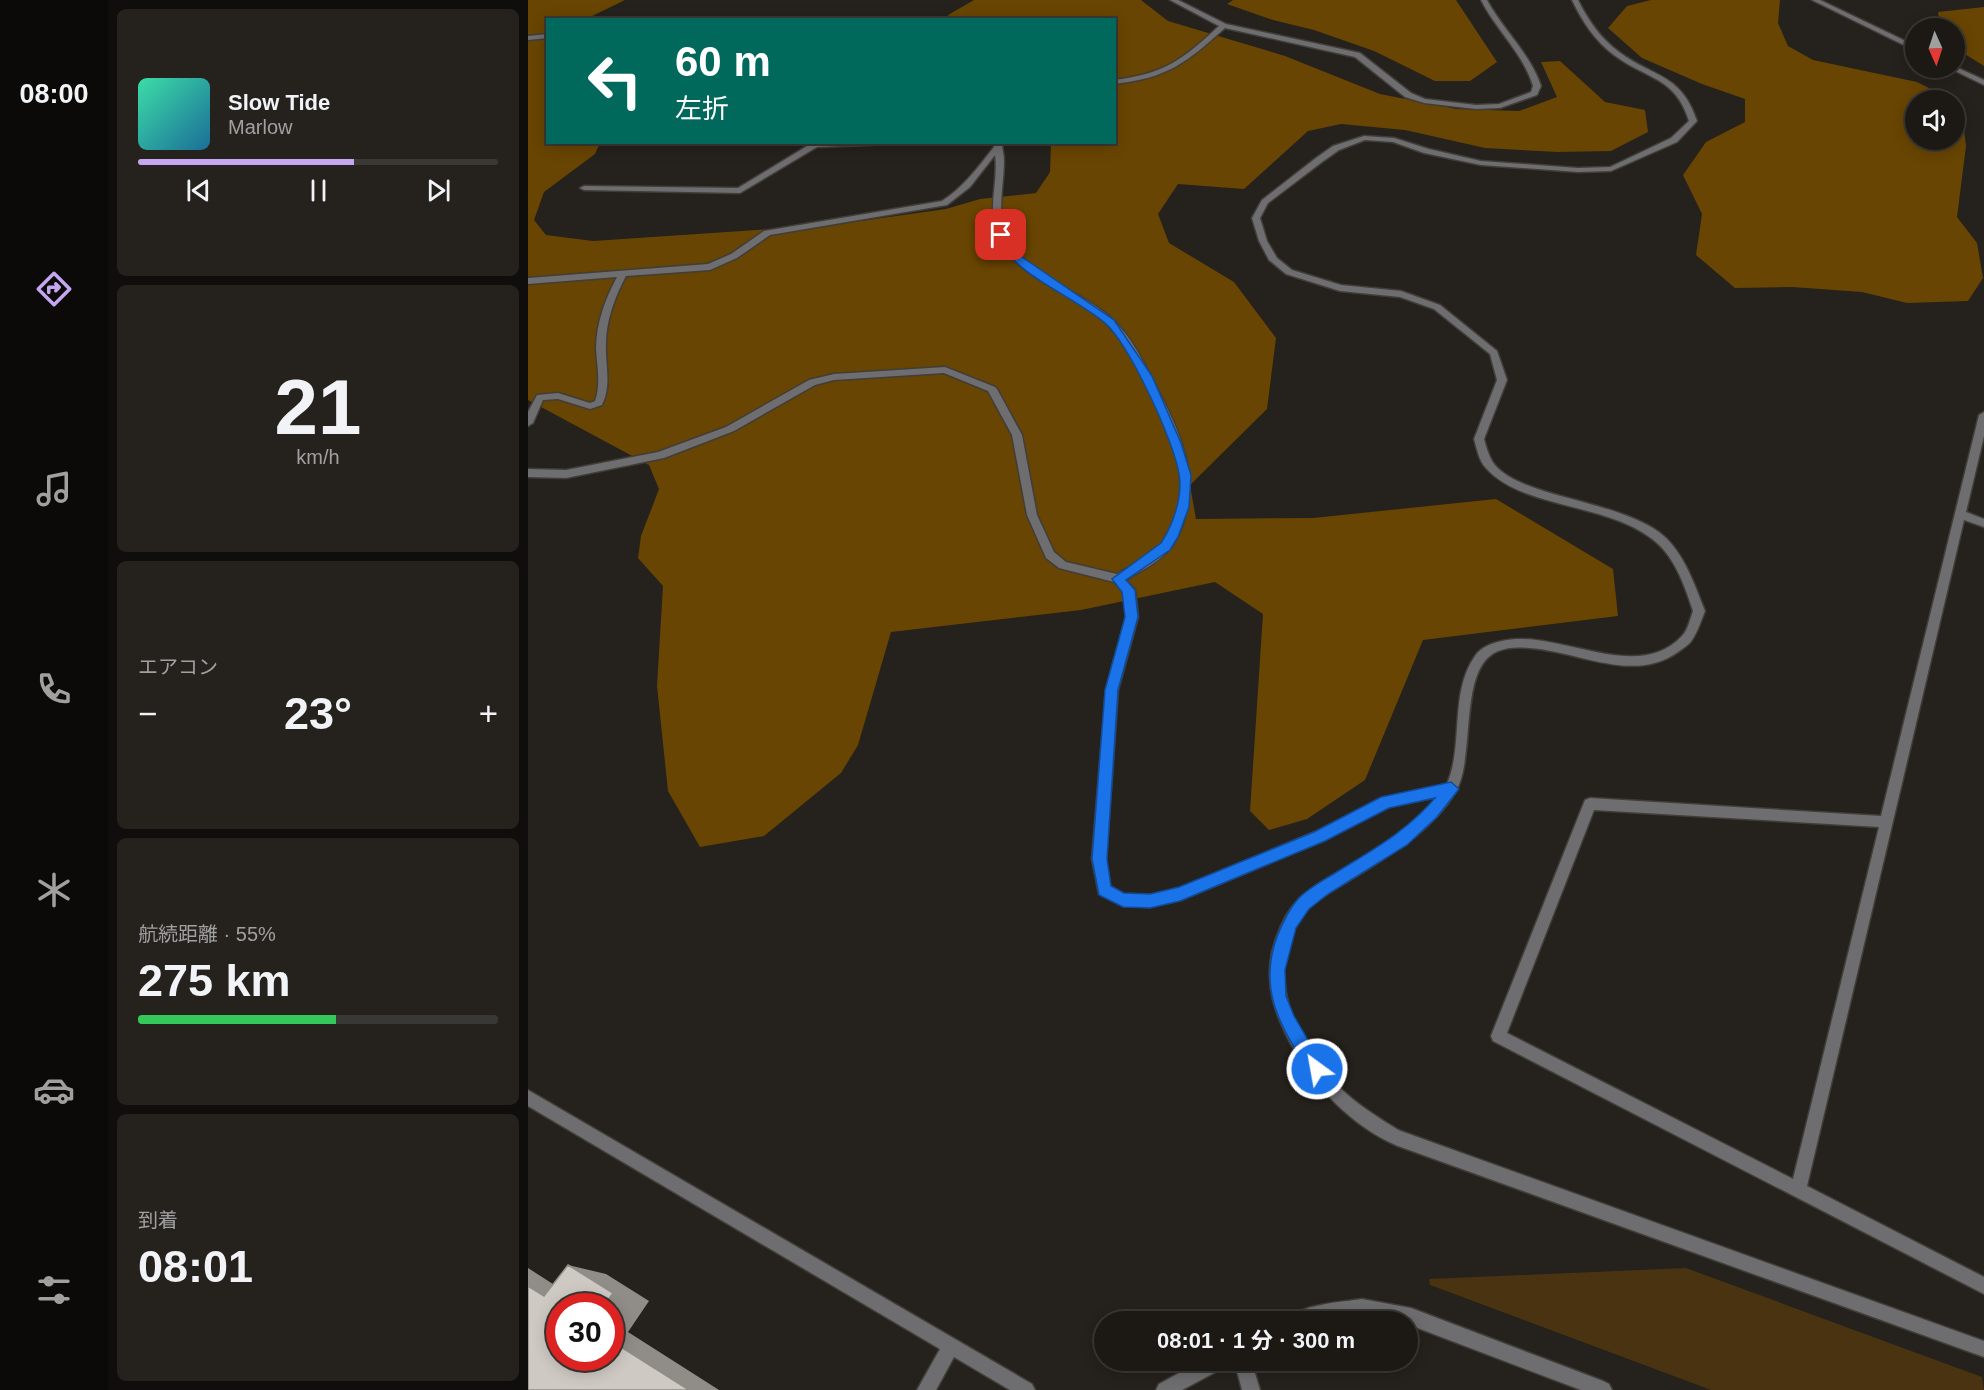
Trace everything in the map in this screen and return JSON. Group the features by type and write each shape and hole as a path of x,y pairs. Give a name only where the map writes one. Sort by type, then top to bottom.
{"street":[{"path":"1173,0 1224,26 1357,55 1408,95 1424,101 1476,107 1500,106 1534,93 1537,86 1527,62 1488,11 1484,0"},
{"path":"1575,0 1587,26 1618,55 1666,80 1688,100 1693,121 1674,140 1611,169 1578,170 1481,163 1427,151 1395,140 1364,138 1336,148 1319,160 1265,202 1256,218 1263,241 1273,260 1288,272 1341,288 1401,294 1437,307 1494,353 1502,380 1479,439 1489,465 1510,483 1621,514 1660,539 1686,576 1699,611 1687,639 1662,657 1617,662 1528,644 1510,643 1493,647 1474,665 1467,695 1461,765 1451,789 1432,812 1402,840 1304,903 1290,923 1282,944 1277,970 1278,996 1287,1021 1328,1086 1355,1110 1398,1138 1984,1348"},
{"path":"1815,0 1905,44"},
{"path":"1116,82 1160,75 1177,67 1224,26"},
{"path":"528,38 546,36"},
{"path":"1965,74 1984,83"},
{"path":"584,188 740,191 813,144"},
{"path":"998,145 1000,157 995,209 998,226 1006,243 1026,265 1110,322 1147,376 1175,443 1185,475 1183,507 1166,547 1118,579"},
{"path":"528,281 710,267 734,256 767,233 944,203 956,196 975,179 998,145"},
{"path":"528,423 540,397 558,396 590,406 599,402 604,391 601,343 604,320 608,302 622,274"},
{"path":"528,473 566,474 660,455 730,429 812,382 834,377 945,370 992,389 1017,435 1032,515 1050,555 1063,565 1118,579 1129,590 1132,617 1112,690 1099,859 1104,890 1123,900 1141,901 1180,894 1218,876 1263,861 1320,836 1387,802 1451,789"},
{"path":"1798,1190 1984,415"},
{"path":"1959,514 1984,523"},
{"path":"1885,822 1590,804 1498,1036 1984,1286"},
{"path":"528,1098 1026,1390"},
{"path":"1339,1311 1362,1307 1384,1311"},
{"path":"1418,1318 1603,1390"},
{"path":"926,1390 951,1346"},
{"path":"1165,1390 1200,1371"},
{"path":"1245,1371 1251,1390"}],"shaded area":[{"path":"528,0 625,0 588,18 546,18 546,144 600,144 595,154 544,192 534,220 546,235 593,241 832,225 946,209 980,199 1036,193 1050,172 1051,144 1116,144 1116,18 950,18 948,15 974,0 1141,0 1168,21 1285,56 1380,94 1456,109 1519,111 1557,97 1541,62 1560,61 1605,102 1645,110 1648,132 1611,151 1557,152 1485,148 1405,130 1341,124 1308,131 1244,189 1178,184 1158,214 1169,243 1234,282 1276,338 1267,409 1190,485 1196,519 1313,518 1496,499 1613,569 1618,616 1423,640 1365,780 1307,819 1269,830 1250,811 1263,614 1215,582 1081,610 891,632 858,745 841,773 764,836 700,847 668,791 657,686 663,586 638,558 641,536 659,489 649,465 528,400"},
{"path":"1233,0 1456,0 1497,62 1470,81 1435,81 1374,51 1227,4"},
{"path":"1651,0 1780,0 1778,23 1788,46 1813,60 1917,82 1933,90 1905,90 1905,150 1965,150 1965,138 1966,146 1957,217 1977,243 1983,278 1968,301 1907,303 1862,292 1792,287 1735,288 1696,255 1702,214 1683,175 1706,142 1745,122 1745,99 1702,84 1642,58 1608,28 1627,6"},
{"path":"1984,7 1984,66 1965,54 1965,18 1939,18 1938,12"},
{"path":"1686,1268 1982,1377 1984,1390 1711,1390 1430,1285 1429,1279"}],"building":[{"path":"568,1265 613,1293 546,1293"},
{"path":"528,1286 544,1296 546,1293 546,1371 624,1371 624,1349 689,1390 528,1390"}],"route":[{"path":"1001,235 1011,252 1026,265 1110,322 1147,376 1175,443 1185,475 1183,507 1166,547 1118,579 1129,590 1132,617 1118,661 1112,690 1099,859 1104,890 1123,900 1150,901 1180,894 1218,876 1263,861 1320,836 1387,802 1451,789 1432,812 1402,840 1304,903 1290,923 1282,944 1277,970 1278,996 1287,1021 1317,1069"}]}
